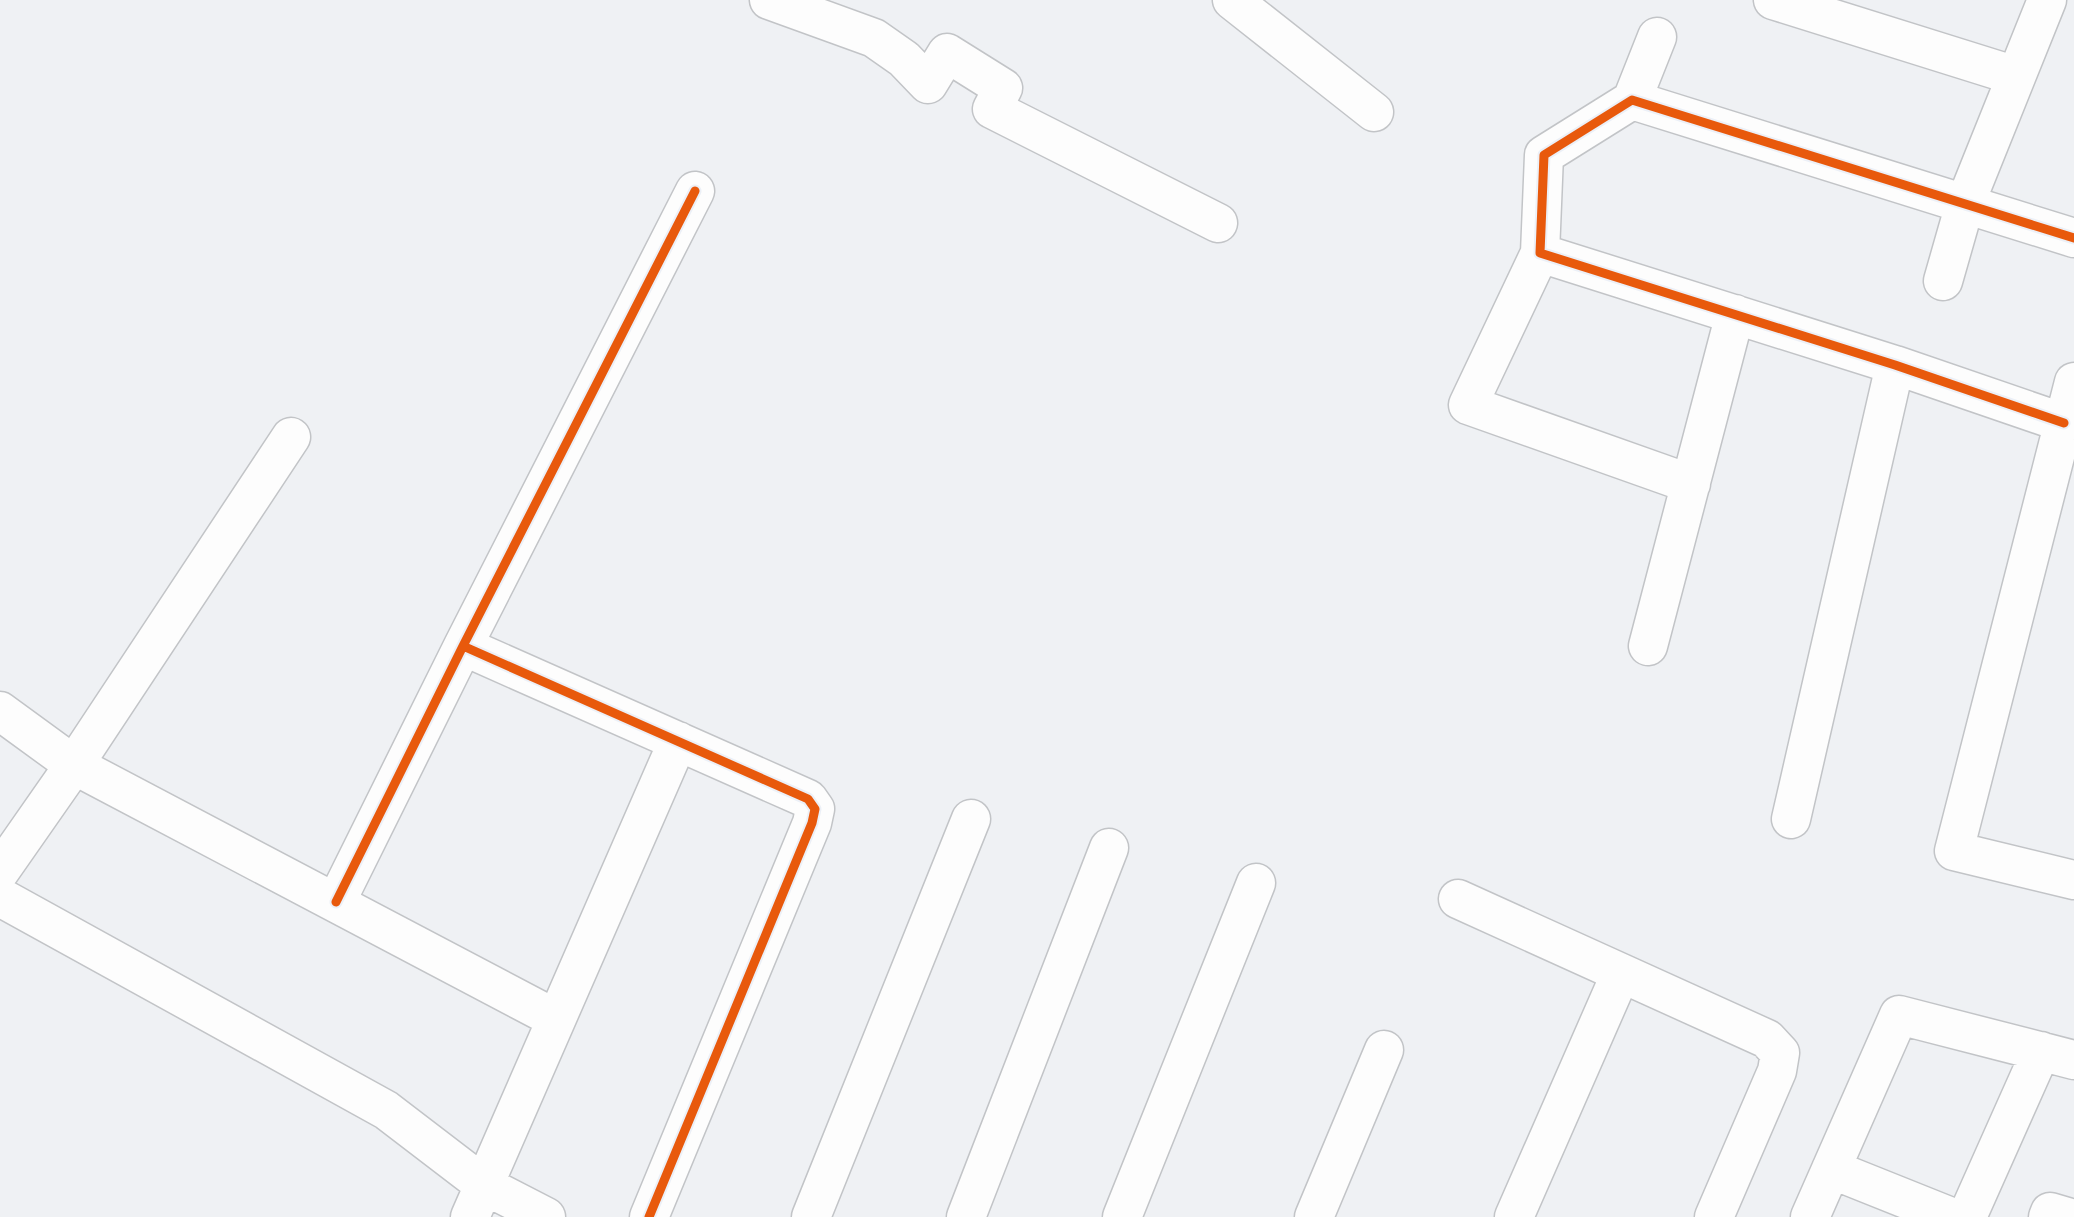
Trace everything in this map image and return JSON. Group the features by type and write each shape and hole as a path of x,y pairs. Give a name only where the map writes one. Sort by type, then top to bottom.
{"street":[{"path":"769,0 874,38 904,59 928,84 947,53 1003,88 992,109 1218,223"},
{"path":"1232,0 1374,112"},
{"path":"1773,0 2016,76"},
{"path":"1943,281 1965,204 2047,0"},
{"path":"1657,37 1632,100 1544,155 1540,253 1468,405 1691,484"},
{"path":"1632,100 2074,238"},
{"path":"336,902 695,191"},
{"path":"1540,253 1895,365 2063,423"},
{"path":"1648,646 1735,314"},
{"path":"1791,819 1895,365"},
{"path":"2074,383 1954,851 2074,880"},
{"path":"0,871 74,765 290,437"},
{"path":"463,646 808,799 815,809 812,823 649,1217"},
{"path":"0,711 74,765 556,1019"},
{"path":"477,1201 678,741"},
{"path":"811,1217 971,819"},
{"path":"966,1217 1109,848"},
{"path":"1122,1217 1256,883"},
{"path":"0,897 386,1110 477,1201 546,1217"},
{"path":"1458,900 1767,1039 1780,1053 1777,1071 1714,1217"},
{"path":"1514,1217 1621,973"},
{"path":"1810,1217 1899,1014 2058,1056 1967,1217"},
{"path":"1314,1217 1384,1050"},
{"path":"1831,1169 1951,1217"},
{"path":"2048,1217 2050,1212 2067,1217"}],"cycle path":[{"path":"2064,423 1895,365 1540,253 1544,155 1632,100 2074,238"},
{"path":"336,902 695,191"},
{"path":"463,646 808,799 815,809 812,823 649,1217"}]}
